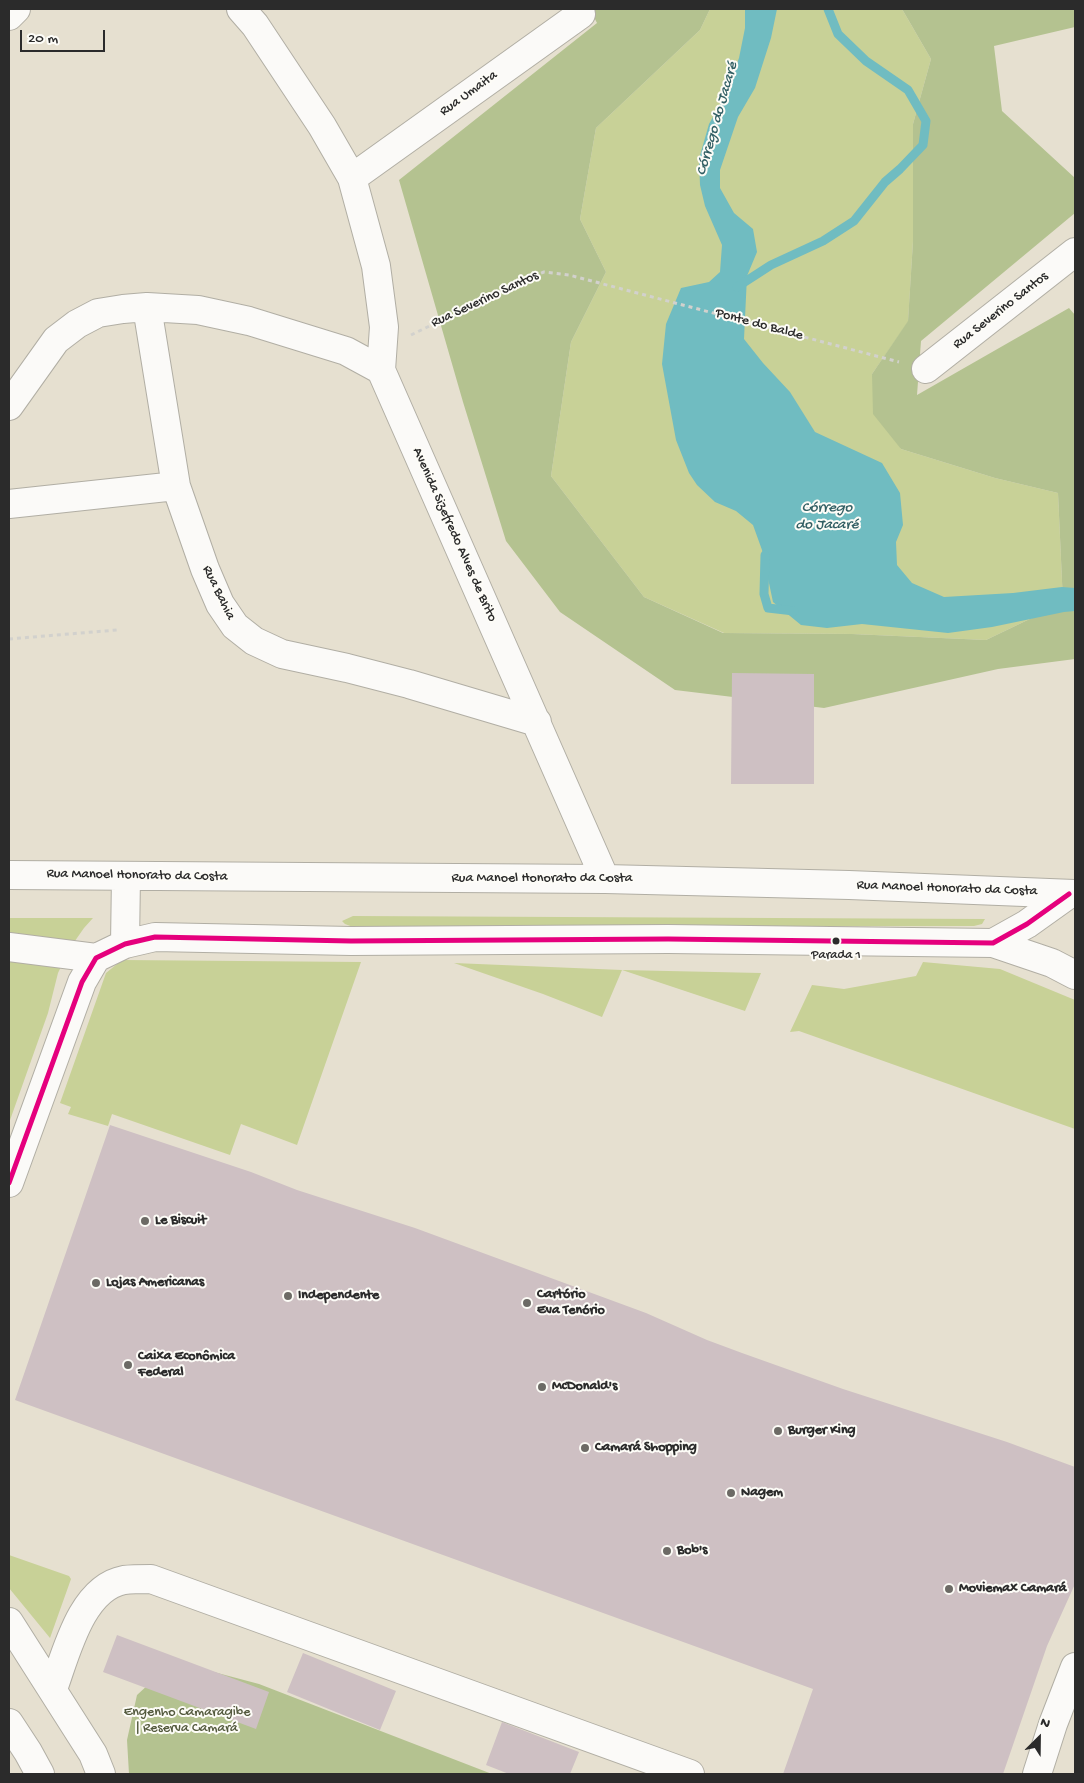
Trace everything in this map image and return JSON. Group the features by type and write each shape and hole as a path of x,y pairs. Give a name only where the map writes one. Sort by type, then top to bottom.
{"street":[{"path":"9,16 16,9"},
{"name":"Avenida Sizefredo Alves de Brito","path":"241,9 255,25 322,126 352,178 376,266 384,327 382,360 605,879"},
{"name":"Rua Umaita","path":"352,178 581,14 578,9"},
{"name":"Rua Severino Santos","path":"926,369 1075,252"},
{"path":"9,406 56,340 77,324 98,313 147,307 198,310 249,321 382,360"},
{"name":"Rua Bahia","path":"147,307 176,486 205,569 220,604 235,626 254,641 282,654 400,682 536,722"},
{"path":"9,504 176,486"},
{"name":"Rua Manoel Honorato da Costa","path":"9,876 605,879 855,885 1072,894"},
{"path":"125,944 126,876"},
{"path":"994,943 1072,894"},
{"path":"9,947 96,958 125,944 155,937 351,941 668,939 994,943 1075,974"},
{"path":"9,1183 82,982 96,958"},
{"path":"53,1689 81,1615 97,1593 122,1580 151,1579 690,1774"},
{"path":"9,1622 93,1754 101,1774"},
{"path":"1037,1774 1075,1667"},
{"path":"9,1723 40,1774"}],"path":[{"name":"Rua Severino Santos","path":"382,360 524,280 544,272 569,275 591,281"},
{"name":"Ponte do Balde","path":"591,281 926,369"},
{"path":"9,639 116,630"}],"green space":[{"path":"590,9 710,9 700,30 596,128 580,219 606,272 571,342 551,476 644,597 723,633 852,634 986,640 1063,603 1058,493 995,478 901,449 873,414 872,374 908,321 913,241 913,124 931,59 902,9 1075,9 1075,27 994,46 1002,111 1075,178 1075,213 921,341 917,395 1069,308 1075,315 1075,659 998,669 824,708 675,690 560,612 506,541 463,402 399,180 597,23"},
{"path":"710,9 902,9 931,59 913,124 913,241 908,322 872,374 901,449 995,478 1058,493 1063,603 986,640 852,634 724,633 644,597 551,476 571,342 606,272 580,219 596,128 700,30"},
{"path":"353,916 985,919 982,924 974,926 353,927 342,921"},
{"path":"9,918 93,918 70,948 58,973 48,1013 9,1123"},
{"path":"122,960 361,962 297,1145 241,1124 230,1155 112,1114 108,1126 68,1114 71,1107 60,1103 106,973"},
{"path":"923,962 1000,969 1075,1000 1075,1129 799,1031 790,1032 812,985 844,989 916,976"},
{"path":"454,963 622,970 602,1017"},
{"path":"622,970 761,973 745,1011"},
{"path":"9,1555 69,1576 71,1579 50,1638 9,1588"},
{"name":"Engenho Camaragibe | Reserva Camará","path":"195,1667 259,1684 492,1774 129,1774 127,1740 137,1695 163,1671"}],"water":[{"name":"Córrego do Jacaré","path":"745,9 777,9 771,38 755,88 738,117 720,170 720,188 734,213 753,229 757,252 747,276 744,339 790,392 815,432 882,463 900,493 903,525 896,542 897,565 912,583 944,597 1013,593 1062,587 1075,588 1075,611 992,627 948,633 862,624 827,628 801,625 773,602 762,550 753,525 736,511 715,502 697,485 689,473 676,440 662,364 666,324 681,288 709,282 720,272 722,245 705,206 700,185 699,159 709,124 724,98 739,58 745,28"}],"building":[{"path":"732,673 814,674 814,784 731,784"},
{"name":"Camará Shopping","path":"110,1125 251,1172 297,1190 415,1228 646,1313 742,1353 843,1389 1007,1442 1075,1467 1075,1584 1047,1646 1003,1774 783,1774 813,1689 15,1400"},
{"path":"117,1635 269,1692 256,1729 103,1672"},
{"path":"303,1653 396,1691 380,1730 287,1692"},
{"path":"502,1722 579,1752 570,1774 509,1774 486,1765"}],"waterway":[{"name":"Córrego do Jacaré","path":"737,287 771,265 823,241 854,221 885,182 923,145 926,121 908,90 866,61 838,34 828,9"},
{"name":"Córrego do Jacaré","path":"765,555 764,594 768,608 794,611"}],"transit line":[{"path":"9,1183 82,982 96,958 125,944 155,937 351,941 668,939 993,943 1027,924 1069,894"}],"place":[{"name":"Parada 1","path":"836,941"},
{"name":"Le Biscuit","path":"145,1221"},
{"name":"Lojas Americanas","path":"96,1283"},
{"name":"Independente","path":"288,1296"},
{"name":"Cartório Eva Tenório","path":"527,1303"},
{"name":"Caixa Econômica Federal","path":"128,1365"},
{"name":"McDonald's","path":"542,1387"},
{"name":"Burger King","path":"778,1431"},
{"name":"Camará Shopping","path":"585,1448"},
{"name":"Nagem","path":"731,1493"},
{"name":"Bob's","path":"667,1551"},
{"name":"Moviemax Camará","path":"949,1589"}]}
